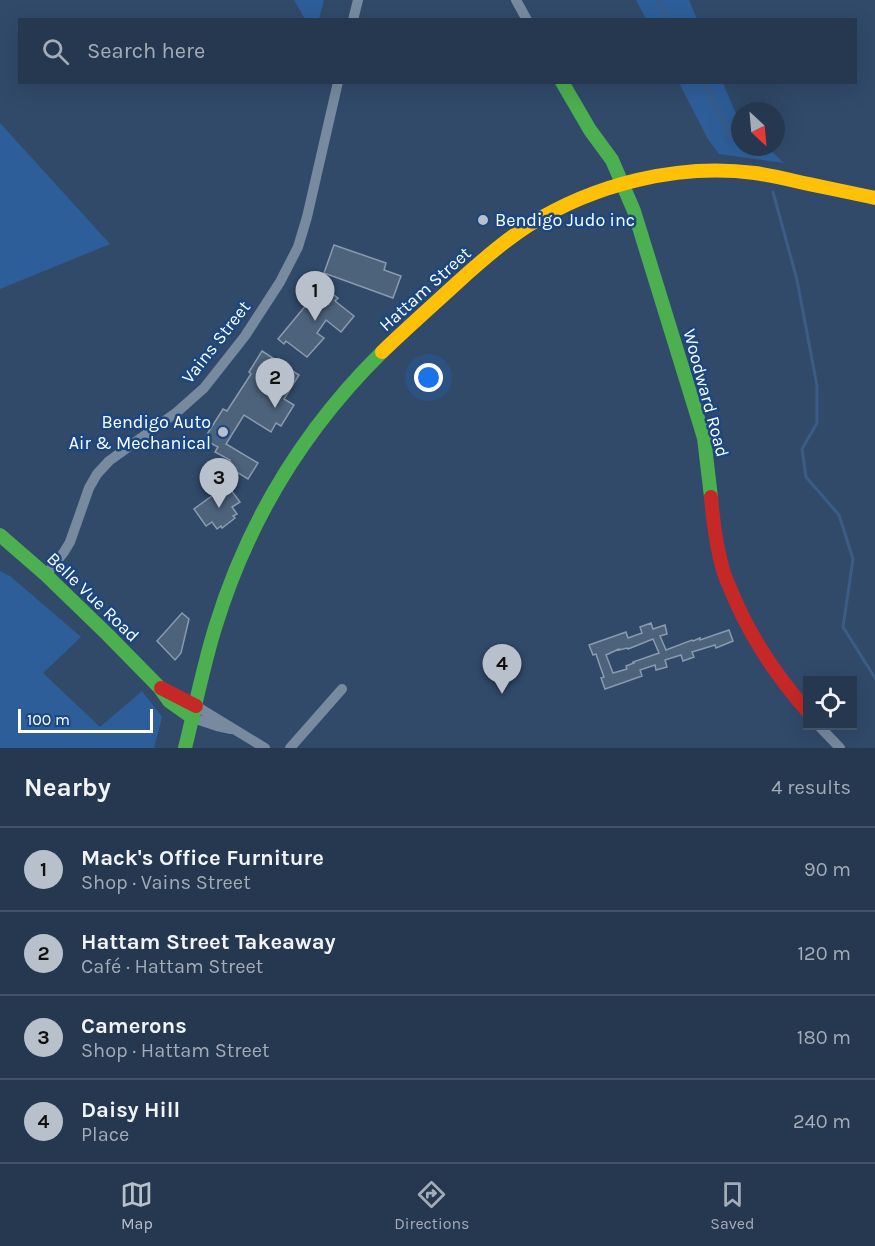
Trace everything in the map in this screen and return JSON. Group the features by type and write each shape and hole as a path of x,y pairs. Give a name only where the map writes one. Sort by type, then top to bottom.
{"main road":[{"name":"Woodward Road","path":"563,84 590,130 612,160 634,211 704,438 714,528 722,566 747,626 761,651 803,707"},
{"name":"Hattam Street","path":"185,748 212,636 241,558 284,476 332,408 369,365 494,250 531,224 561,207 623,183 655,176 738,171 875,198"},
{"name":"Belle Vue Road","path":"0,535 46,575 108,635 159,687 169,701 180,710 195,712"}],"street":[{"path":"354,18 358,0"},
{"path":"516,0 526,18"},
{"name":"Vains Street","path":"46,575 57,563 70,542 89,488 102,468 177,412 204,388 258,318 280,282 298,247 307,218 338,84"},
{"path":"290,748 342,690"},
{"name":"Belle Vue Road","path":"195,712 217,726 234,730 265,748"},
{"path":"823,730 840,748"}],"shaded area":[{"path":"294,0 324,0 319,18 304,18"},
{"path":"636,0 689,0 697,18 645,18"},
{"path":"680,84 723,84 731,102 731,156 719,154 708,139"},
{"path":"0,123 110,244 0,289"},
{"path":"733,156 777,156 784,163"},
{"path":"0,571 10,576 81,637 43,673 100,727 142,691 162,717 154,748 0,748"}],"building":[{"path":"334,245 386,263 384,270 401,276 393,298 324,273"},
{"path":"316,284 329,295 331,293 338,298 335,301 354,316 341,332 326,320 317,333 324,338 307,357 286,341 284,344 278,339 307,304 302,301"},
{"path":"262,351 299,375 284,399 294,405 281,426 276,423 271,432 244,415 226,444 258,463 248,479 227,466 230,460 215,452 218,447 212,444 206,436 223,409 227,411 251,374 249,372"},
{"path":"227,485 240,502 232,507 237,514 233,516 235,518 222,528 221,526 217,529 212,522 206,526 194,509"},
{"path":"182,613 189,619 181,653 175,660 157,641"},
{"path":"651,623 653,629 665,625 667,634 660,636 666,650 729,630 733,641 716,648 715,645 692,652 694,657 683,661 681,655 665,660 667,667 656,670 655,665 640,670 642,676 605,689 601,678 604,677 596,654 593,655 589,645 626,632 628,638 642,633 640,627","holes":["653,639 659,653 633,662 626,666 627,669 613,673 606,655"]}],"waterway":[{"path":"658,0 669,18"},
{"path":"705,84 731,138"},
{"path":"773,192 797,280 817,386 817,423 802,449 806,477 839,515 853,559 843,627 875,678"}],"traffic: fast":[{"path":"563,84 590,130 612,160 634,211 704,438 711,497"},
{"path":"185,748 215,628 228,589 261,515 303,445 354,382 382,352"},
{"path":"0,535 46,575 108,635 159,687 169,701 193,718"}],"traffic: slow":[{"path":"382,352 475,266 511,238 555,211 609,188 667,174 726,171 755,173 875,198"}],"traffic: jam":[{"path":"711,497 721,561 735,600 767,659 803,706"},
{"path":"161,688 196,706"}],"place":[{"name":"Bendigo Judo inc","path":"483,220"},
{"name":"Mack's Office Furniture","path":"315,321"},
{"name":"Hattam Street Takeaway","path":"275,408"},
{"name":"Bendigo Auto Air & Mechanical","path":"223,432"},
{"name":"Camerons","path":"219,508"},
{"name":"Daisy Hill","path":"502,694"}]}
